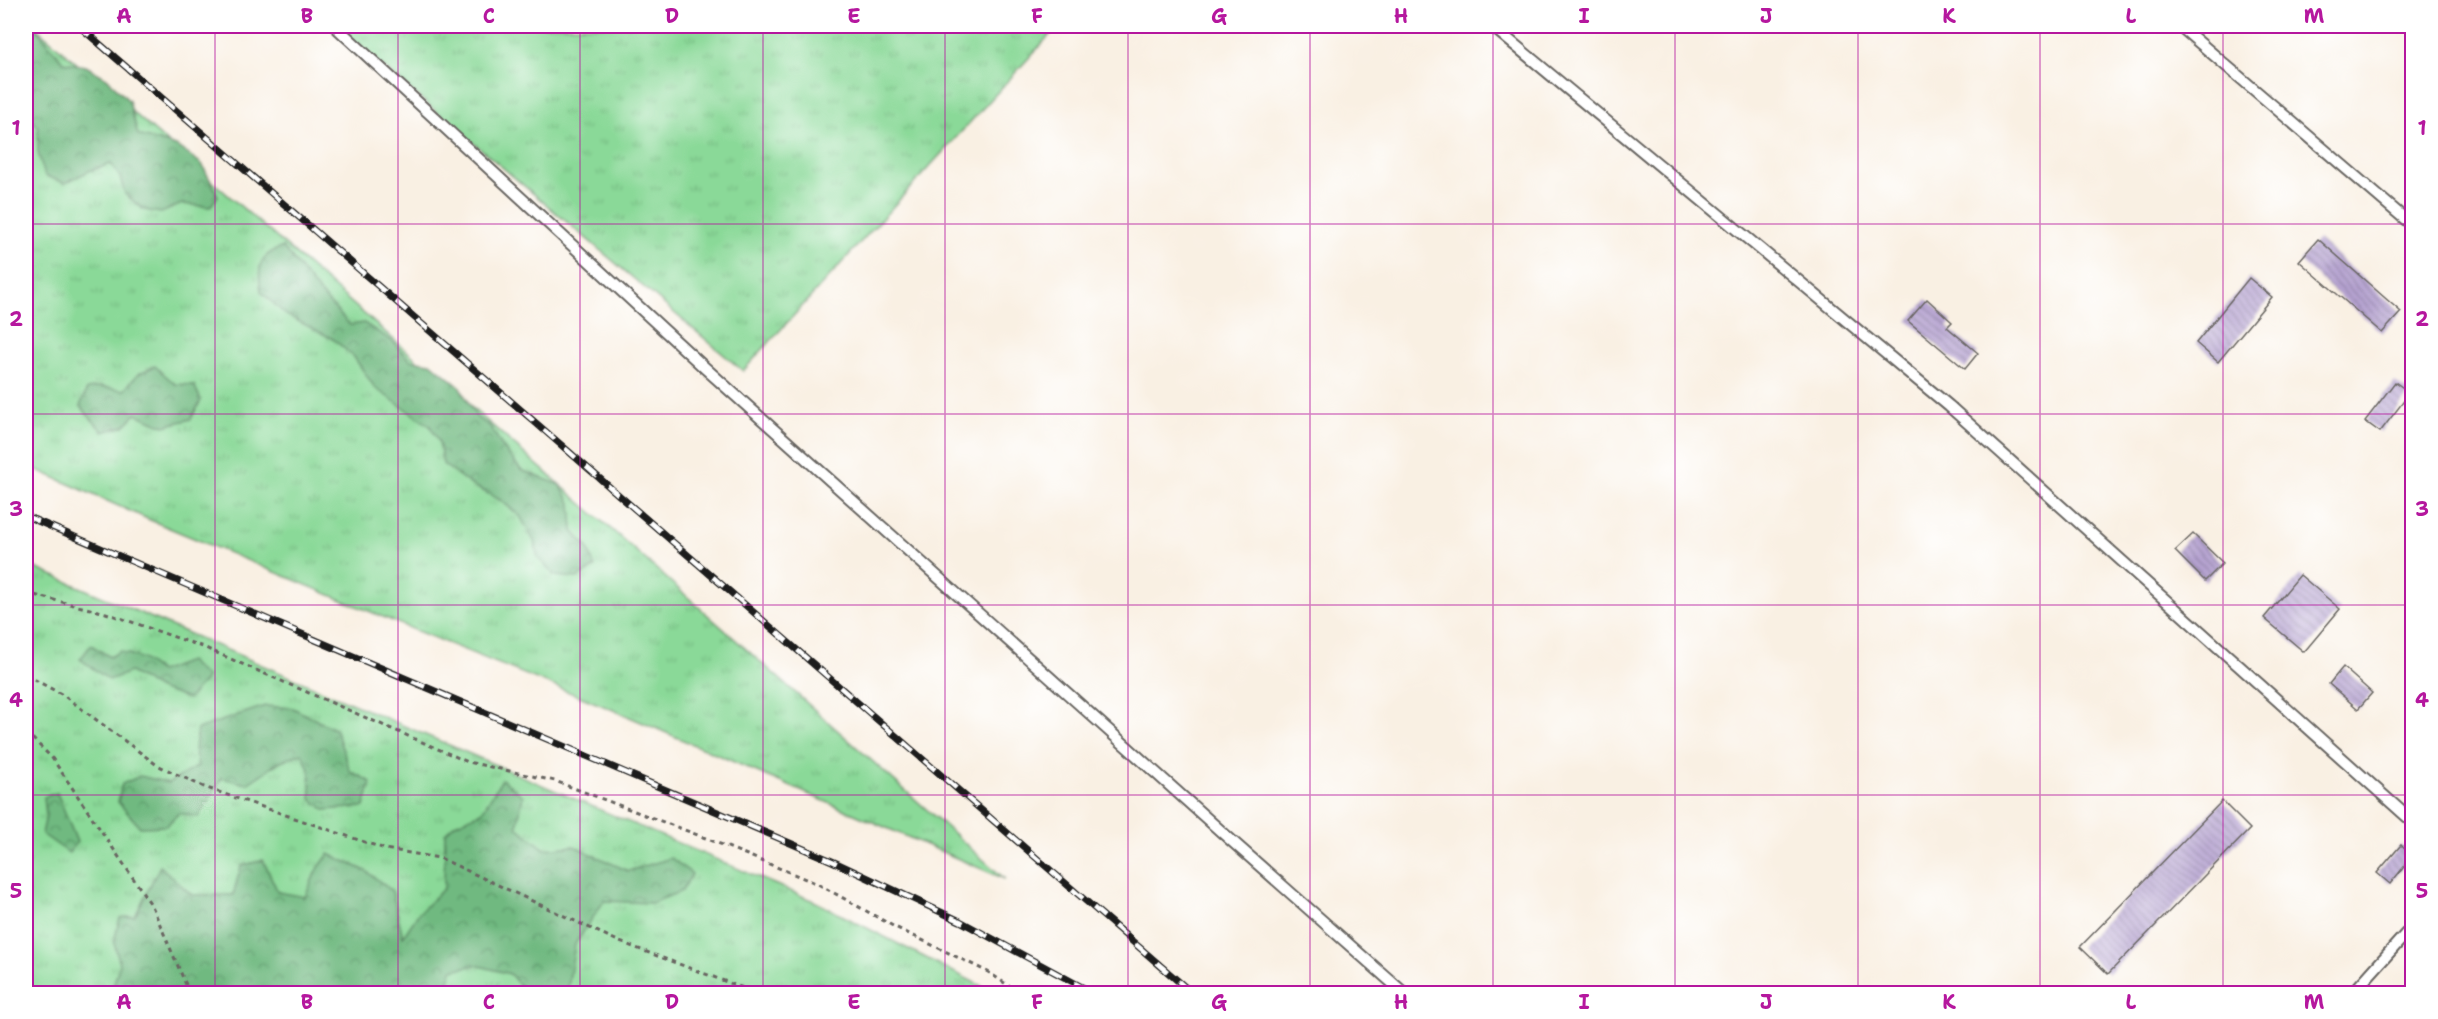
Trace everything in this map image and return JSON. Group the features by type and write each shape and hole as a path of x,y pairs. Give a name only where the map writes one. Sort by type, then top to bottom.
{"lane":[{"path":"335,26 705,368 1215,827 1405,993"},
{"path":"1492,26 1948,406 2412,821"},
{"path":"2180,26 2412,225"},
{"path":"2352,993 2412,927"}],"path":[{"path":"26,593 106,613 182,640 468,762 555,781 703,837 818,885 893,926 988,972 1021,993"},
{"path":"26,675 63,695 157,765 204,787 385,849 440,858 620,942 759,993"},
{"path":"26,732 52,758 152,906 190,993"}],"green space":[{"path":"26,26 34,26 619,536 1005,879 611,709 150,520 26,465"},
{"path":"26,26 34,26 63,62 86,66 107,78 129,101 138,135 176,146 202,164 218,196 210,207 182,204 161,213 144,210 125,194 120,177 111,164 89,171 65,183 45,176 38,153 38,127 26,113"},
{"path":"335,26 1058,26 743,371"},
{"path":"283,247 319,292 350,325 364,323 392,341 410,360 431,363 460,387 477,418 490,426 521,470 560,485 571,503 573,531 588,548 595,567 577,578 555,576 538,558 534,541 520,516 500,500 470,484 443,464 439,442 430,426 375,388 354,357 333,339 286,315 261,292 261,264 268,254"},
{"path":"155,366 175,384 194,385 201,400 191,419 164,426 136,414 124,426 103,432 80,406 87,389 101,387 124,390 138,374"},
{"path":"26,564 816,902 995,993 26,993"},
{"path":"91,645 110,657 120,651 143,659 160,672 189,661 207,678 188,699 159,689 130,672 109,680 80,659"},
{"path":"265,706 293,708 336,730 350,771 371,782 364,807 325,810 311,799 310,772 302,753 281,761 247,784 222,778 198,817 179,813 166,826 140,827 118,802 122,784 140,776 169,783 198,766 195,753 197,729"},
{"path":"502,779 523,796 517,827 545,849 574,846 628,871 671,858 692,874 682,891 652,903 604,901 575,944 567,993 526,993 510,974 476,965 452,970 446,993 117,994 113,986 120,964 114,942 120,918 135,916 160,866 192,895 233,895 241,866 263,860 278,892 305,897 316,871 329,854 366,871 392,891 403,937 418,914 444,888 445,833 455,824 482,812"},
{"path":"57,793 77,842 69,853 42,834 46,816 44,797"}],"building":[{"path":"2318,239 2401,312 2382,333 2299,261"},
{"path":"2249,278 2272,297 2218,362 2196,343"},
{"path":"1927,299 1952,322 1947,327 1978,353 1965,369 1908,321"},
{"path":"2395,382 2410,393 2380,432 2365,421"},
{"path":"2193,534 2223,563 2205,581 2175,551"},
{"path":"2300,575 2340,609 2304,652 2264,618"},
{"path":"2343,667 2372,693 2358,709 2329,684"},
{"path":"2222,801 2250,829 2108,974 2080,947"},
{"path":"2401,845 2412,857 2390,884 2377,873"}],"railway":[{"path":"79,26 1193,994"},
{"path":"26,516 832,861 960,921 1095,994"}]}
